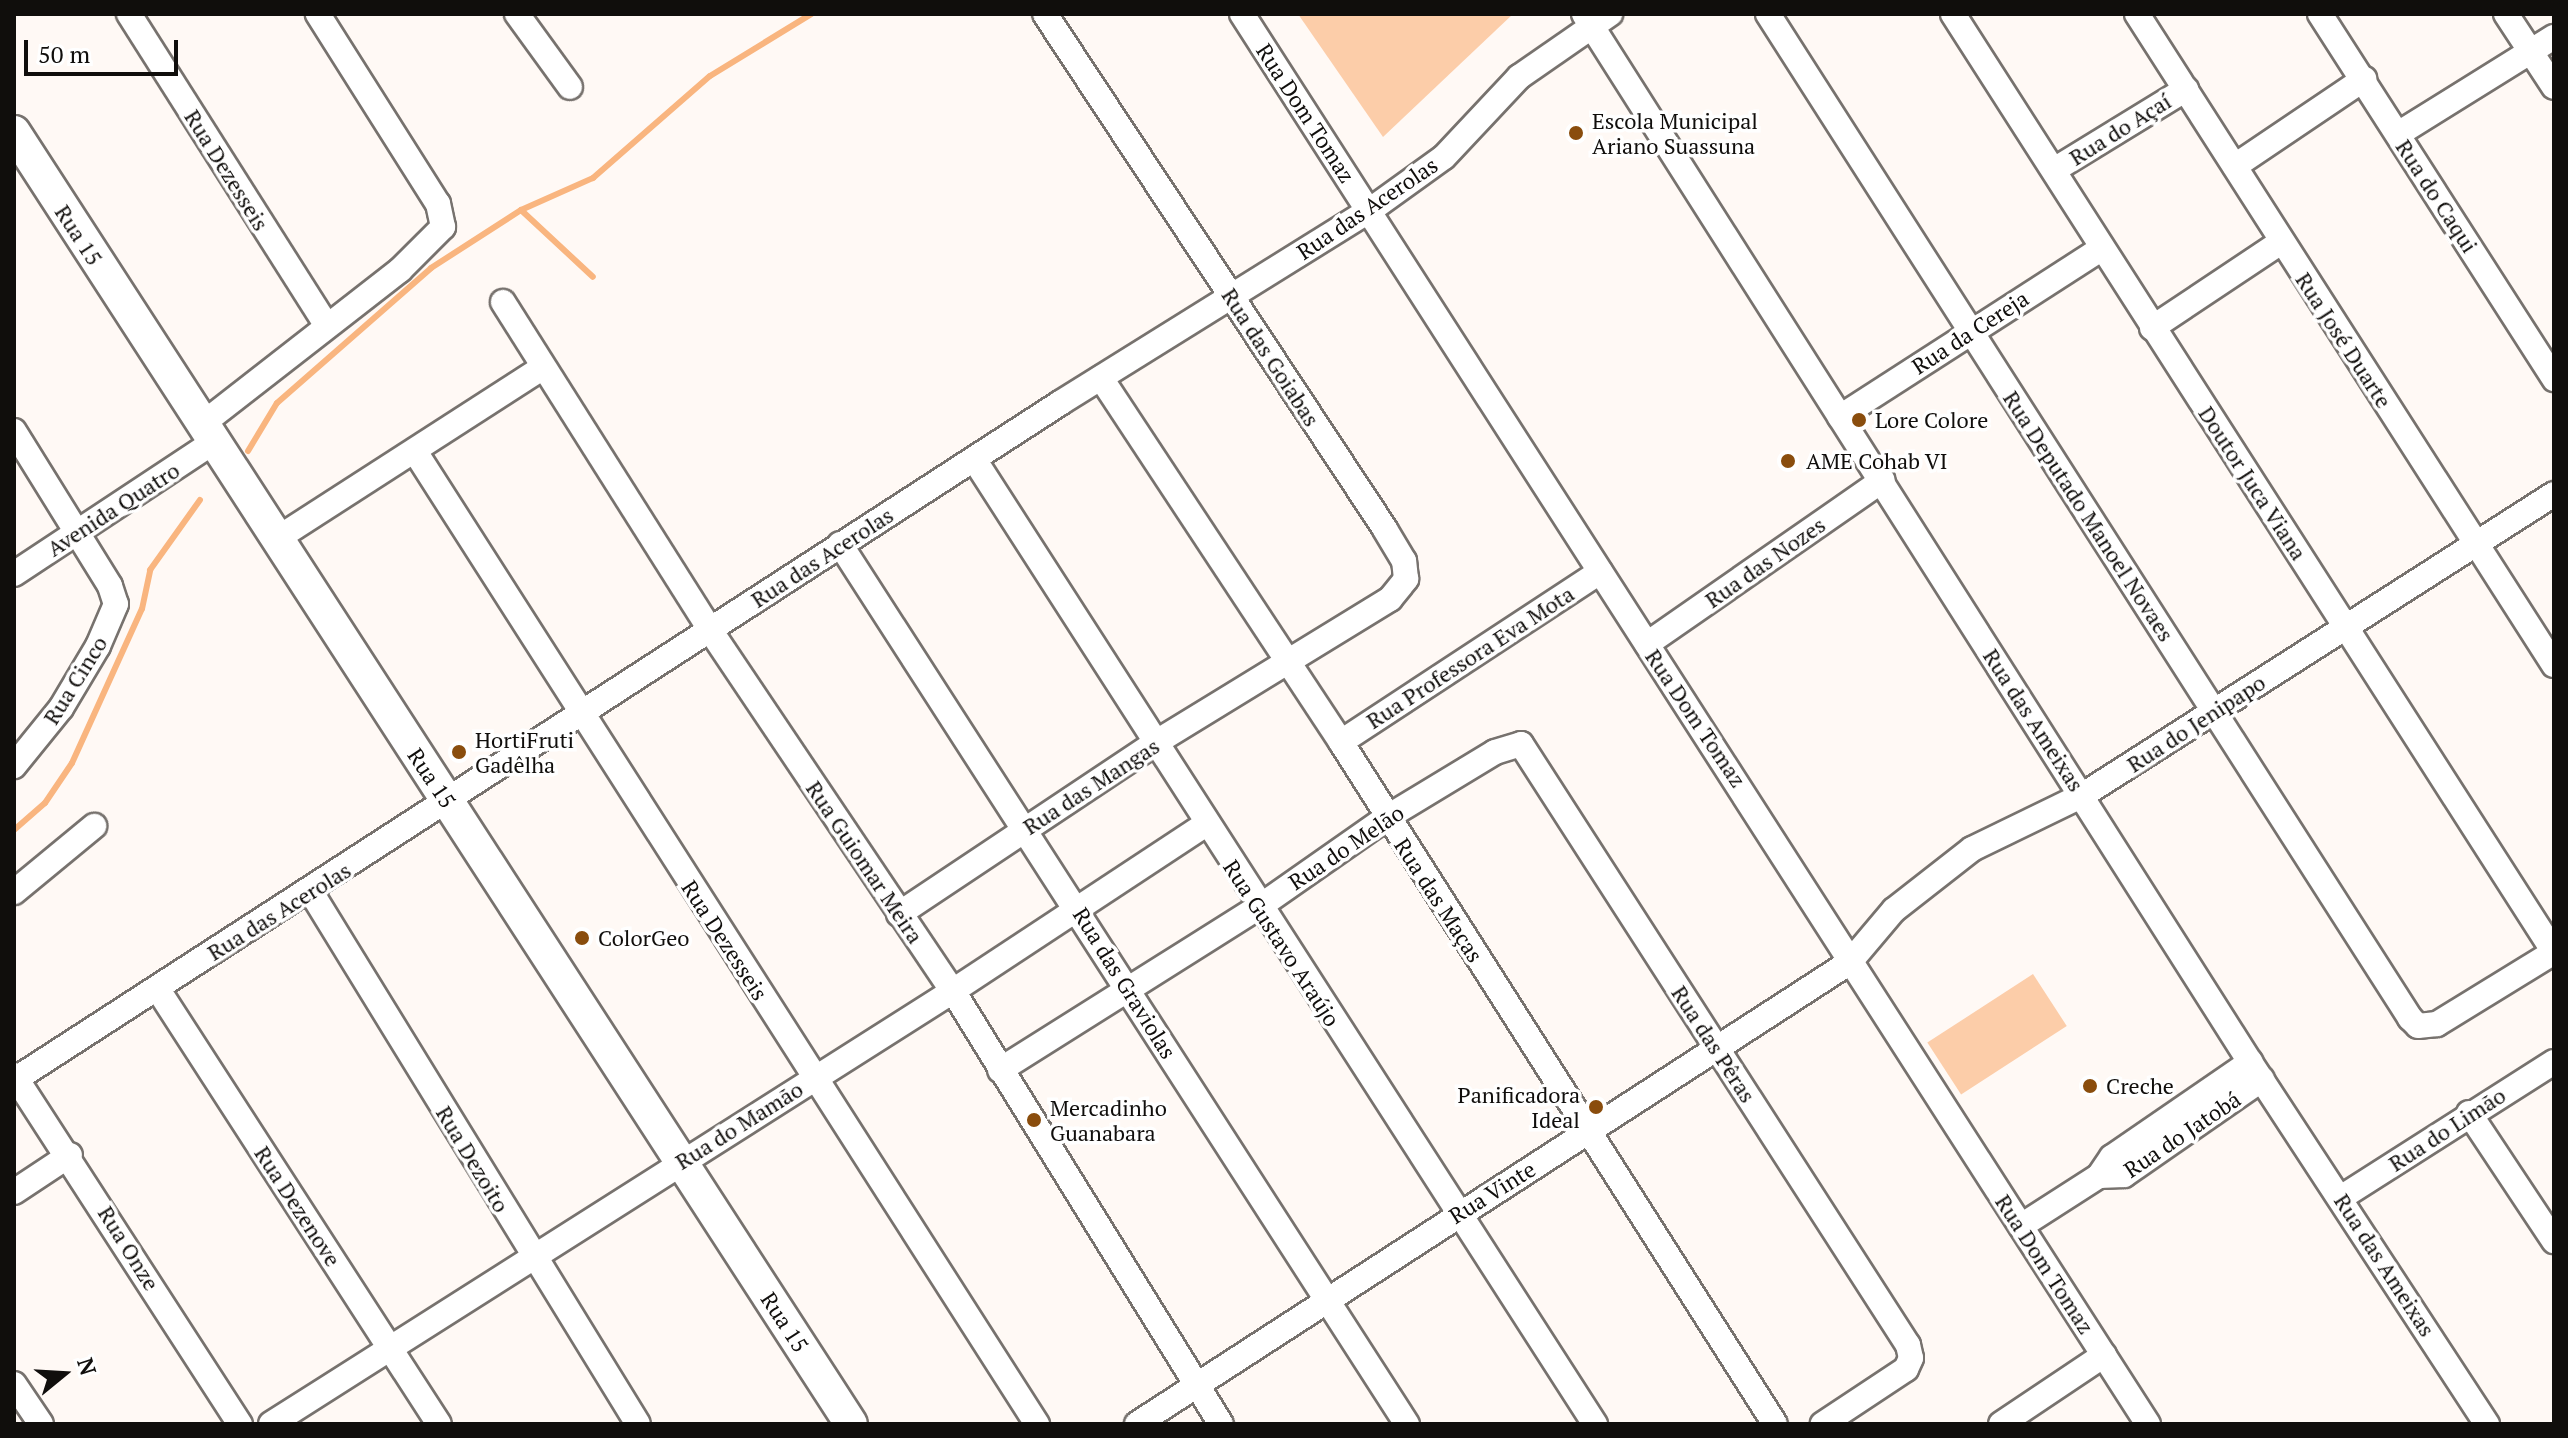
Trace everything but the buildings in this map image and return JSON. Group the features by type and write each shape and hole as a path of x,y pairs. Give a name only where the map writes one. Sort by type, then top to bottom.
{"main road":[{"name":"Rua 15","path":"14,132 206,434 851,1424"}],"street":[{"name":"Rua Dezesseis","path":"129,14 326,325"},
{"name":"Avenida Quatro","path":"14,574 79,532 206,434 326,325 437,237 444,219 427,186 318,14"},
{"path":"517,14 570,87"},
{"name":"Rua das Goiabas","path":"1045,14 1405,568 1404,584 1390,599 1285,663"},
{"name":"Rua Dom Tomaz","path":"1242,14 2148,1424"},
{"name":"Rua Deputado Manoel Novaes","path":"1768,14 2410,1018 2418,1026 2437,1024 2554,952"},
{"name":"Doutor Juca Viana","path":"1953,14 2554,952"},
{"name":"Rua José Duarte","path":"2137,14 2554,665"},
{"name":"Rua do Caqui","path":"2320,14 2554,379"},
{"path":"2506,14 2554,87"},
{"name":"Rua das Acerolas","path":"15,1077 449,803 840,544 1369,211 1444,157 1519,77 1595,18"},
{"name":"Rua das Ameixas","path":"1595,18 1840,417 1883,480 2256,1070 2342,1197 2482,1422"},
{"path":"2398,134 2554,37"},
{"path":"2235,166 2364,79"},
{"name":"Rua do Açaí","path":"2054,170 2186,89"},
{"path":"2152,328 2281,242"},
{"name":"Rua da Cereja","path":"1840,417 2101,249"},
{"name":"Rua Guiomar Meira","path":"503,302 710,630 953,991 1221,1424"},
{"path":"275,540 416,453 542,368"},
{"name":"Rua das Maças","path":"1101,378 1285,663 1341,742 1386,818 1775,1424"},
{"path":"14,431 79,532"},
{"name":"Rua Dezesseis","path":"416,453 1037,1424"},
{"name":"Rua Gustavo Araújo","path":"974,459 1456,1214 1595,1424"},
{"name":"Rua das Nozes","path":"1647,644 1883,480"},
{"name":"Rua do Jenipapo","path":"1850,962 1882,921 1923,883 1972,849 2083,795 2554,494"},
{"name":"Rua Cinco","path":"14,766 61,708 115,611 110,586 79,532"},
{"name":"Rua das Graviolas","path":"840,544 1077,907 1407,1424"},
{"name":"Rua Professora Eva Mota","path":"1341,742 1600,572"},
{"name":"Rua das Mangas","path":"899,914 1155,743 1285,663"},
{"name":"Rua do Melão","path":"1000,1070 1259,907 1386,818 1509,745 1521,744 1531,755"},
{"name":"Rua das Pêras","path":"1531,755 1901,1331 1911,1358 1906,1369 1823,1424"},
{"name":"Rua do Mamão","path":"271,1424 388,1345 533,1258 681,1161 953,991 1206,824"},
{"path":"14,892 94,826"},
{"name":"Rua Dezoito","path":"311,892 533,1258 638,1424"},
{"name":"Rua Vinte","path":"1137,1424 1326,1298 1850,962"},
{"name":"Rua Dezenove","path":"157,988 439,1424"},
{"name":"Rua do Limão","path":"2342,1197 2469,1113 2554,1062"},
{"name":"Rua do Jatobá","path":"2021,1226 2099,1176 2124,1175 2256,1070"},
{"name":"Rua Onze","path":"15,1077 70,1155 240,1424"},
{"path":"2469,1113 2554,1241"},
{"path":"14,1192 70,1155"},
{"path":"2001,1424 2104,1355"},
{"path":"14,1384 41,1424"}],"shaded area":[{"path":"1298,14 1513,14 1383,137"},
{"path":"2033,974 2067,1026 1961,1095 1927,1043"}],"waterway":[{"path":"248,451 277,403 431,268 521,210 593,178 710,76 811,14"},
{"path":"521,210 593,277"},
{"path":"14,830 45,803 72,763 142,609 150,570 200,500"}],"place":[{"name":"Escola Municipal Ariano Suassuna","path":"1576,133"},
{"name":"Lore Colore","path":"1859,420"},
{"name":"AME Cohab VI","path":"1788,461"},
{"name":"HortiFruti Gadêlha","path":"459,752"},
{"name":"ColorGeo","path":"582,938"},
{"name":"Creche","path":"2090,1086"},
{"name":"Panificadora Ideal","path":"1596,1107"},
{"name":"Mercadinho Guanabara","path":"1034,1120"}]}
